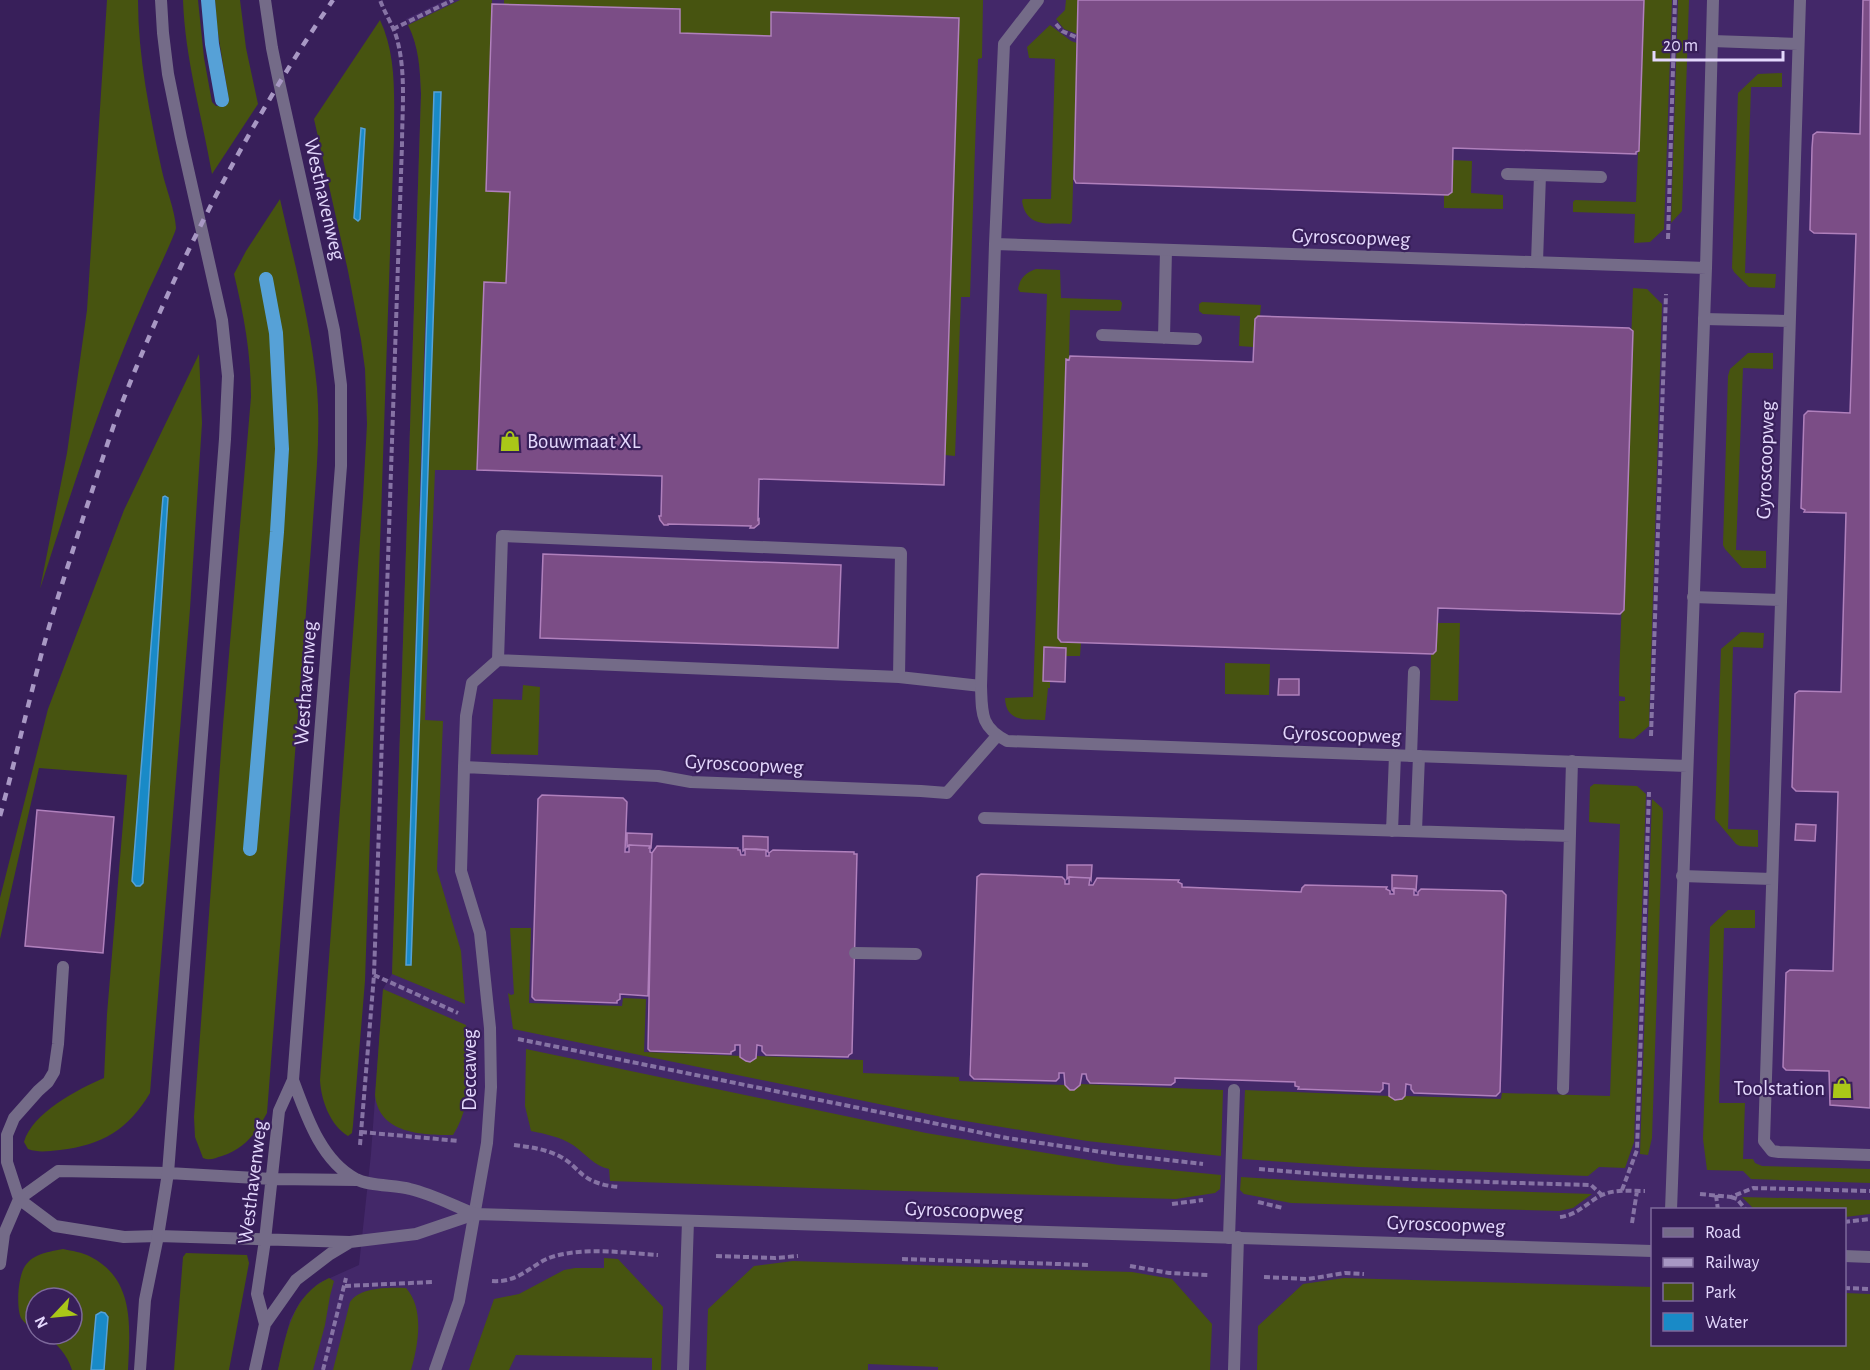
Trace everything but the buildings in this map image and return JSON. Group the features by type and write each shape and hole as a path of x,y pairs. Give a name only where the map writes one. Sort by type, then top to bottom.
{"street":[{"path":"140,1370 146,1300 168,1173 228,376 222,320 168,74 160,0"},
{"name":"Westhavenweg","path":"255,1370 265,1324 257,1294 273,1179 279,1111 293,1080 341,466 342,406 334,330 279,82 265,0"},
{"path":"997,736 984,722 981,686 995,244 1004,44 1038,0"},
{"path":"1671,1208 1706,268 1713,0"},
{"name":"Gyroscoopweg","path":"1800,0 1764,1141 1772,1151 1779,1152 1870,1155"},
{"path":"1712,41 1798,44"},
{"path":"1507,174 1601,177"},
{"path":"1537,262 1540,175"},
{"name":"Gyroscoopweg","path":"995,244 1706,268"},
{"path":"1164,338 1166,250"},
{"path":"1704,319 1789,321"},
{"path":"1102,335 1196,339"},
{"path":"899,677 901,553 502,536 498,660 899,677 981,686"},
{"path":"1693,597 1780,600"},
{"name":"Deccaweg","path":"435,1370 459,1301 488,1143 492,1068 490,1028 480,933 461,871 466,717 472,683 498,660"},
{"path":"1414,672 1416,831"},
{"name":"Gyroscoopweg","path":"464,767 658,776 691,782 947,793 997,736 1007,741 1687,766"},
{"path":"1392,831 1395,755"},
{"path":"1563,1089 1572,761"},
{"path":"984,818 1570,836"},
{"path":"1682,876 1772,879"},
{"path":"855,953 916,954"},
{"path":"0,1264 4,1234 19,1199 7,1162 7,1135 14,1118 48,1082 54,1072 63,967"},
{"path":"293,1080 322,1145 333,1160 357,1180"},
{"path":"1234,1090 1230,1199 1237,1276 1234,1370"},
{"name":"Gyroscoopweg","path":"475,1214 416,1234 350,1242 124,1237 56,1226 19,1199 58,1171 168,1173 273,1179 357,1180 412,1189 475,1214 1651,1251"},
{"path":"683,1370 688,1221"},
{"name":"Gyroscoopweg","path":"265,1324 296,1280 350,1242"},
{"path":"1846,1256 1870,1257"}],"path":[{"path":"380,0 398,41 401,66 402,145 374,975 520,1040 996,1136 1115,1154 1311,1174 1591,1185 1602,1195 1573,1214 1557,1217"},
{"path":"393,29 453,0"},
{"path":"1622,1190 1637,1150 1675,0"},
{"path":"361,1132 541,1149 564,1158 595,1182 624,1187"},
{"path":"1745,1208 1737,1199 1731,1197 1753,1188 1870,1191"},
{"path":"1716,1196 1718,1208"},
{"path":"1165,1204 1212,1198 1249,1199 1292,1209"},
{"path":"1846,1222 1870,1219"},
{"path":"345,1286 463,1280 497,1282 525,1273 553,1256 572,1252 775,1258 807,1256"},
{"path":"901,1259 1089,1265"},
{"path":"1121,1266 1169,1273 1308,1279 1346,1273 1369,1274"},
{"path":"1846,1288 1870,1289"}],"shaded area":[{"path":"446,0 1870,0 1870,1370 278,1370 290,1320 300,1302 319,1283 359,1265 371,1154 383,989 392,974 421,94 419,57 406,19"}],"green space":[{"path":"107,0 138,0 140,43 153,129 176,228 131,330 103,403 40,589 67,453 87,310"},
{"path":"183,0 198,0 204,58 212,102 216,106 221,106 229,101 215,0 240,0 246,48 258,104 212,174 190,66"},
{"path":"460,0 492,0 486,191 510,192 506,283 484,283 477,470 435,470 425,720 443,721 437,870 461,951 465,1004 392,974 421,94 417,50 408,25","holes":["434,92 441,93 411,964 406,965"]},
{"path":"504,0 983,0 982,58 978,59 970,297 961,297 955,456 945,455 959,18 771,13 771,36 680,33 680,9 504,4"},
{"path":"1066,0 1078,0 1077,34 1064,29 1056,19 1065,10"},
{"path":"1644,0 1672,0 1664,229 1650,242 1634,243 1635,214 1573,212 1573,202 1575,200 1636,202"},
{"path":"1678,0 1689,0 1682,211 1671,223"},
{"path":"380,20 392,62 394,137 365,981 353,1125 352,1133 348,1136 331,1119 322,1096 320,1080 367,424 365,369 361,340 314,119"},
{"path":"1050,25 1077,43 1072,221 1070,224 1033,220 1024,210 1022,201 1023,199 1051,199 1055,59 1029,58 1027,47"},
{"path":"1782,73 1782,87 1751,87 1745,273 1776,274 1775,288 1749,287 1732,268 1738,93 1758,74"},
{"path":"1452,160 1472,161 1471,193 1503,195 1503,209 1444,208 1444,195"},
{"path":"280,199 306,316 317,388 318,443 312,535 267,1113 254,1134 243,1145 230,1153 208,1159 203,1158 195,1137 194,1117 223,725 251,397 246,335 234,274"},
{"path":"1036,269 1060,270 1061,298 1120,300 1122,303 1119,311 1070,310 1059,639 1061,642 1081,643 1080,656 1066,656 1066,648 1044,648 1043,681 1050,681 1045,720 1013,716 1006,706 1005,698 1033,697 1047,294 1020,292 1018,289 1024,276"},
{"path":"1633,288 1647,289 1662,304 1649,726 1634,739 1619,738 1619,701 1625,701 1625,697 1619,696 1619,681"},
{"path":"1202,302 1261,305 1260,316 1255,319 1253,347 1239,346 1240,316 1203,314 1199,311 1199,304"},
{"path":"1748,353 1773,353 1773,369 1743,368 1736,550 1766,551 1766,568 1742,568 1723,545 1728,376 1730,369"},
{"path":"199,354 202,423 190,609 150,1093 133,1117 101,1140 75,1148 32,1150 28,1149 24,1142 36,1121 69,1095 104,1078 107,1014 127,775 39,768 0,939 0,898 48,709 124,510"},
{"path":"1437,623 1460,623 1458,701 1430,700 1431,654 1436,650"},
{"path":"1741,632 1764,633 1763,648 1733,647 1728,829 1758,830 1758,847 1736,844 1715,819 1721,649"},
{"path":"1225,663 1270,664 1269,695 1225,694"},
{"path":"523,685 540,687 538,755 491,754 493,699 522,700"},
{"path":"1594,784 1637,786 1646,794 1634,1142 1625,1168 1599,1167 1588,1176 1359,1167 1242,1159 1245,1090 1389,1096 1395,1100 1405,1096 1501,1099 1502,1093 1610,1096 1620,824 1589,822 1590,787"},
{"path":"1652,799 1662,808 1663,812 1652,1138 1648,1155 1640,1154"},
{"path":"1728,910 1755,910 1755,928 1724,928 1719,1103 1745,1103 1743,1159 1753,1159 1755,1163 1762,1166 1870,1169 1870,1183 1751,1179 1743,1171 1707,1170 1703,1139 1710,927"},
{"path":"510,928 531,928 529,1003 622,1006 623,998 646,999 644,1052 741,1056 743,1060 750,1062 756,1056 863,1060 863,1073 959,1077 959,1081 1065,1085 1070,1090 1077,1088 1080,1084 1223,1090 1221,1156 1087,1141 947,1118 513,1029 508,993 514,994"},
{"path":"383,989 466,1025 469,1082 460,1123 453,1135 404,1130 393,1125 378,1108 375,1095"},
{"path":"526,1049 926,1133 1119,1165 1221,1175 1220,1189 1215,1193 1176,1199 610,1181 609,1169 594,1162 573,1145 558,1138 531,1131 525,1106"},
{"path":"1241,1177 1414,1188 1592,1194 1573,1208 1559,1211 1291,1203 1244,1194 1240,1190"},
{"path":"1742,1197 1870,1200 1870,1214 1846,1217 1846,1208 1753,1208"},
{"path":"63,1249 81,1253 105,1267 116,1278 123,1292 129,1321 128,1370 104,1370 108,1317 94,1336 91,1370 72,1370 57,1346 84,1346 84,1286 24,1286 24,1322 21,1318 18,1292 23,1271 29,1262 47,1252"},
{"path":"186,1253 247,1255 249,1263 229,1370 174,1370 183,1257"},
{"path":"604,1258 618,1259 663,1307 661,1370 652,1370 652,1358 516,1355 509,1370 469,1370 494,1299 519,1294 564,1270 604,1268"},
{"path":"793,1261 1132,1272 1172,1279 1212,1324 1210,1370 938,1370 938,1367 868,1364 868,1370 706,1370 708,1309 754,1266"},
{"path":"329,1278 334,1281 313,1370 278,1370 288,1330 299,1305 317,1285"},
{"path":"1344,1278 1651,1287 1651,1346 1846,1346 1846,1293 1870,1294 1870,1370 1257,1370 1258,1326 1303,1284"},
{"path":"406,1288 416,1306 418,1317 418,1339 411,1370 333,1370 350,1302 360,1293 367,1291"}],"water":[{"path":"434,92 441,92 411,965 406,965"},
{"path":"361,128 365,129 360,219 358,221 354,218"},
{"path":"163,497 168,498 143,883 136,886 132,881"},
{"path":"101,1312 108,1317 104,1370 91,1370 96,1315"}],"waterway":[{"path":"208,0 212,44 222,100"},
{"path":"250,849 282,449 276,333 266,279"}],"railway":[{"path":"0,816 54,609 120,408 142,354 189,249 242,147 301,48 333,0"}],"place":[{"name":"Bouwmaat XL","path":"510,441"},
{"name":"Toolstation","path":"1842,1088"}]}
